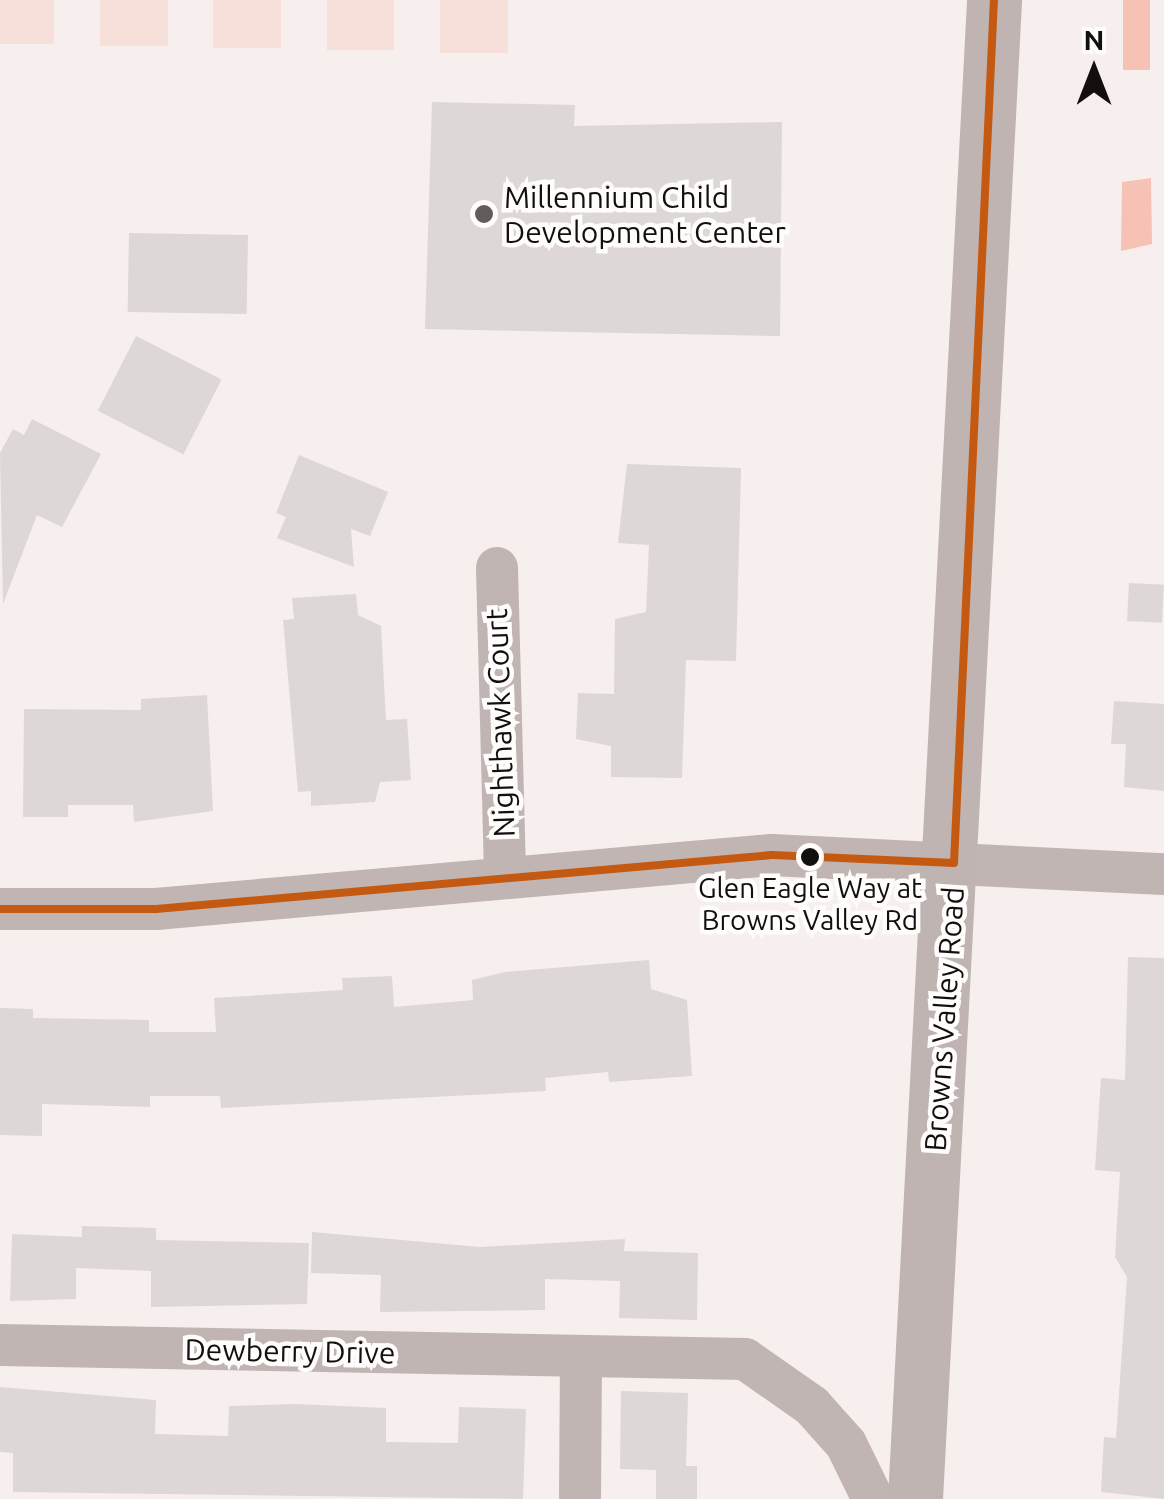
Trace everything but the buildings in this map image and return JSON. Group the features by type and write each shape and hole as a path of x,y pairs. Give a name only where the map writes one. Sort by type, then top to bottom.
{"main road":[{"name":"Browns Valley Road","path":"915,1499 954,863 994,0"}],"street":[{"name":"Nighthawk Court","path":"497,568 504,878"},
{"path":"0,909 156,909 772,856 1164,874"},
{"name":"Dewberry Drive","path":"0,1345 745,1359 781,1378 823,1418 873,1499"},
{"path":"580,1499 581,1358"}],"shaded area":[{"path":"0,0 54,0 54,44 0,44"},
{"path":"100,0 168,0 168,46 100,46"},
{"path":"213,0 281,0 281,48 213,48"},
{"path":"327,0 394,0 394,50 327,50"},
{"path":"440,0 508,0 508,53 440,53"},
{"path":"1123,0 1150,0 1150,70 1123,70"},
{"path":"1151,178 1152,244 1121,251 1122,182"}],"transit line":[{"path":"0,909 156,909 772,855 954,863 994,0"}],"place":[{"name":"Millennium Child Development Center","path":"484,214"},
{"name":"Glen Eagle Way at Browns Valley Rd","path":"810,857"}]}
